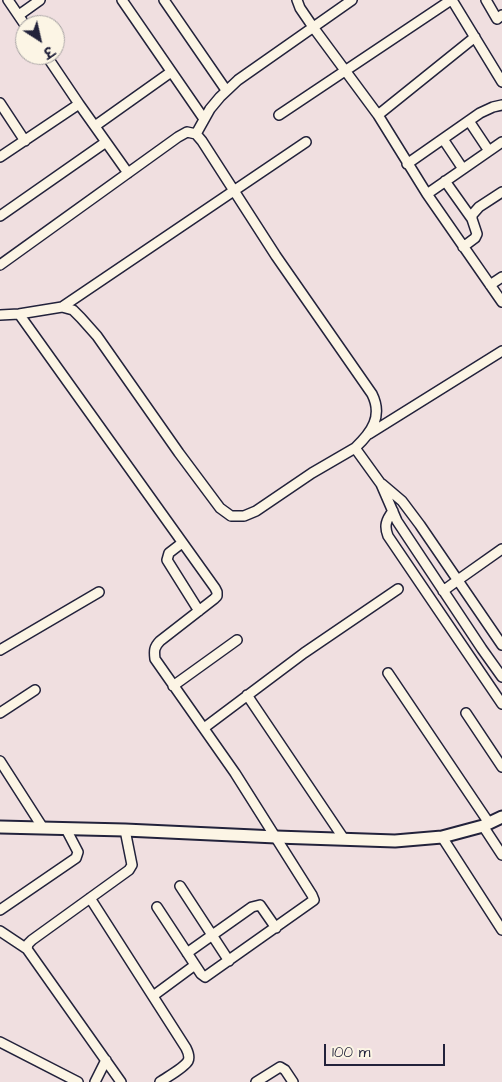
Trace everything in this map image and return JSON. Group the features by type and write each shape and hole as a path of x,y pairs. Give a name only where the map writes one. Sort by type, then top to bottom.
{"street":[{"path":"8,0 19,15 40,0"},
{"path":"122,0 204,119"},
{"path":"164,0 226,90"},
{"path":"297,0 313,27 378,115 426,194 502,302"},
{"path":"196,134 210,109 226,90 253,68 352,0"},
{"path":"279,115 452,0 502,82"},
{"path":"486,0 500,20"},
{"path":"378,115 475,37"},
{"path":"53,65 128,173"},
{"path":"94,126 171,72"},
{"path":"0,103 25,141"},
{"path":"0,157 79,104"},
{"path":"407,164 487,108 502,105"},
{"path":"469,121 489,151"},
{"path":"0,264 187,132 196,134 276,256 372,394 377,403 377,413 369,434"},
{"path":"443,139 463,169"},
{"path":"0,216 106,142"},
{"path":"0,315 19,314 62,306 306,142"},
{"path":"426,194 502,142"},
{"path":"445,181 472,219 477,234 475,238 463,247"},
{"path":"472,219 475,211 502,192"},
{"path":"490,285 502,277"},
{"path":"62,306 73,310 97,336 220,508 231,516 244,516 256,511 312,473 355,448 369,434 502,351"},
{"path":"19,314 217,592 217,596 214,599 155,646 155,659 204,728 314,897 314,900 276,928 205,977 157,907"},
{"path":"355,448 381,484 397,521 502,677"},
{"path":"381,484 402,501 502,645"},
{"path":"393,511 386,524 388,536 502,704"},
{"path":"182,544 169,553 167,560 199,611"},
{"path":"443,591 502,548"},
{"path":"204,728 304,653 398,589"},
{"path":"0,650 99,592"},
{"path":"173,686 237,640"},
{"path":"388,673 486,824 502,855"},
{"path":"0,713 34,690"},
{"path":"247,695 344,839"},
{"path":"466,713 502,767"},
{"path":"0,761 43,828"},
{"path":"0,827 395,841 442,838 502,817"},
{"path":"0,910 76,858 78,852 66,828"},
{"path":"27,949 28,944 32,940 129,870 132,865 125,830"},
{"path":"442,838 502,930"},
{"path":"180,886 228,961"},
{"path":"90,898 189,1055 188,1061 182,1067 160,1082"},
{"path":"187,953 252,907 258,905 263,908 276,928"},
{"path":"0,931 27,949 121,1082"},
{"path":"152,996 195,965"},
{"path":"1,1044 78,1082"},
{"path":"95,1082 106,1060"},
{"path":"256,1082 280,1067 285,1070 293,1082"}]}
